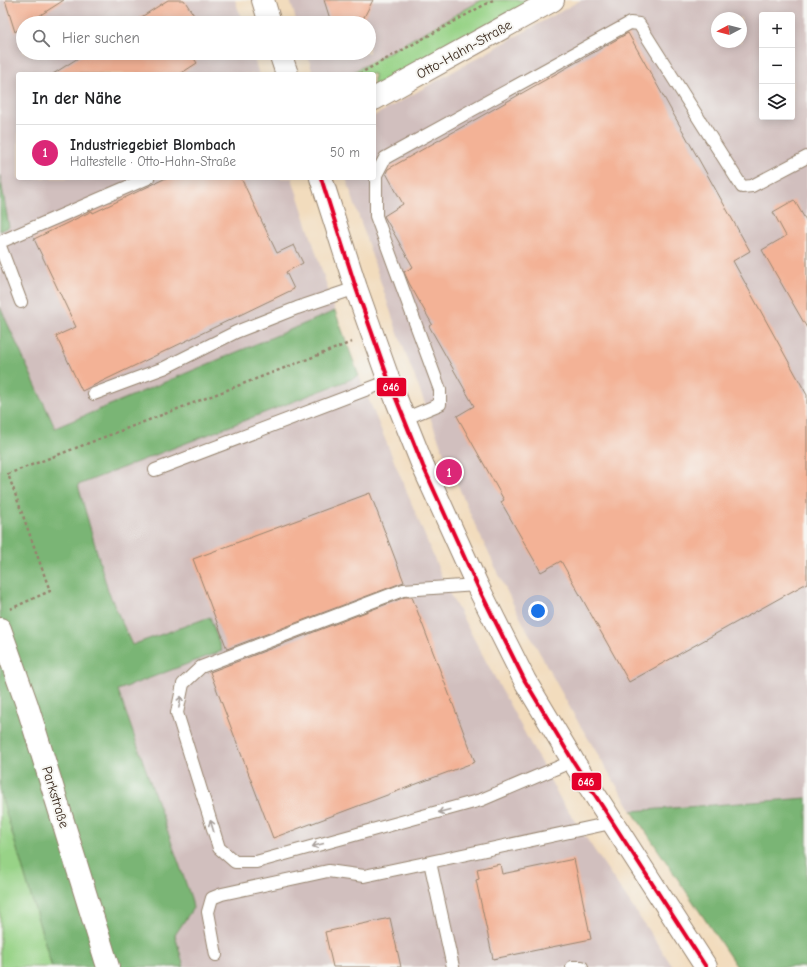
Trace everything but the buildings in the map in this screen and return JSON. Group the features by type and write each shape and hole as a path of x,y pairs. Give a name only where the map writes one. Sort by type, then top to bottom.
{"street":[{"path":"263,0 268,16"},
{"name":"Otto-Hahn-Straße","path":"376,98 553,0"},
{"path":"282,60 286,72"},
{"path":"322,180 356,288 389,381 476,585 525,681 573,761 611,823 706,967"},
{"name":"Parkstraße","path":"3,620 27,704 108,967"}],"lane":[{"path":"404,419 440,404 440,390 376,216 376,175 385,158 630,23 639,24 742,187 752,186 807,156"},
{"path":"0,242 143,180"},
{"path":"0,246 21,302"},
{"path":"94,394 164,368 242,329 356,288"},
{"path":"155,470 389,381"},
{"path":"476,585 403,590 201,667 183,684 178,713 219,848 235,862 256,862 481,800 573,761"},
{"path":"216,955 208,912 212,898 222,894 328,871 364,876 611,823"},
{"path":"430,862 453,967"},
{"path":"572,967 582,967"}],"path":[{"path":"363,72 493,0"},
{"path":"3,620 50,591 8,474 372,335"}],"shaded area":[{"path":"0,0 235,0 241,16 16,16 16,60 254,60 258,72 16,72 16,180 293,180 335,311 55,428 0,307 0,231 9,227 0,174"},
{"path":"290,0 482,0 376,59 376,16 295,16"},
{"path":"581,0 807,0 807,798 632,811 574,715 515,608 476,527 443,451 396,328 347,180 376,180 376,115"},
{"path":"309,60 375,60 354,72 312,72"},
{"path":"359,376 446,587 562,802 673,967 184,967 175,935 193,908 191,898 118,689 222,650 210,617 133,646 108,591 78,485"}],"green space":[{"path":"482,0 533,0 376,88 376,72 354,72"},
{"path":"0,175 9,227 0,231"},
{"path":"0,307 55,428 335,311 359,376 78,485 108,591 132,645 210,617 222,651 118,690 191,898 193,908 175,935 184,967 52,967 0,792"},
{"path":"0,792 52,967 0,967"},
{"path":"807,798 807,967 737,967 632,811"}],"transit line":[{"name":"646","path":"322,180 356,288 389,381 423,466 477,585 525,681 573,761 706,967"}],"place":[{"name":"Industriegebiet Blombach","path":"449,472"}]}
